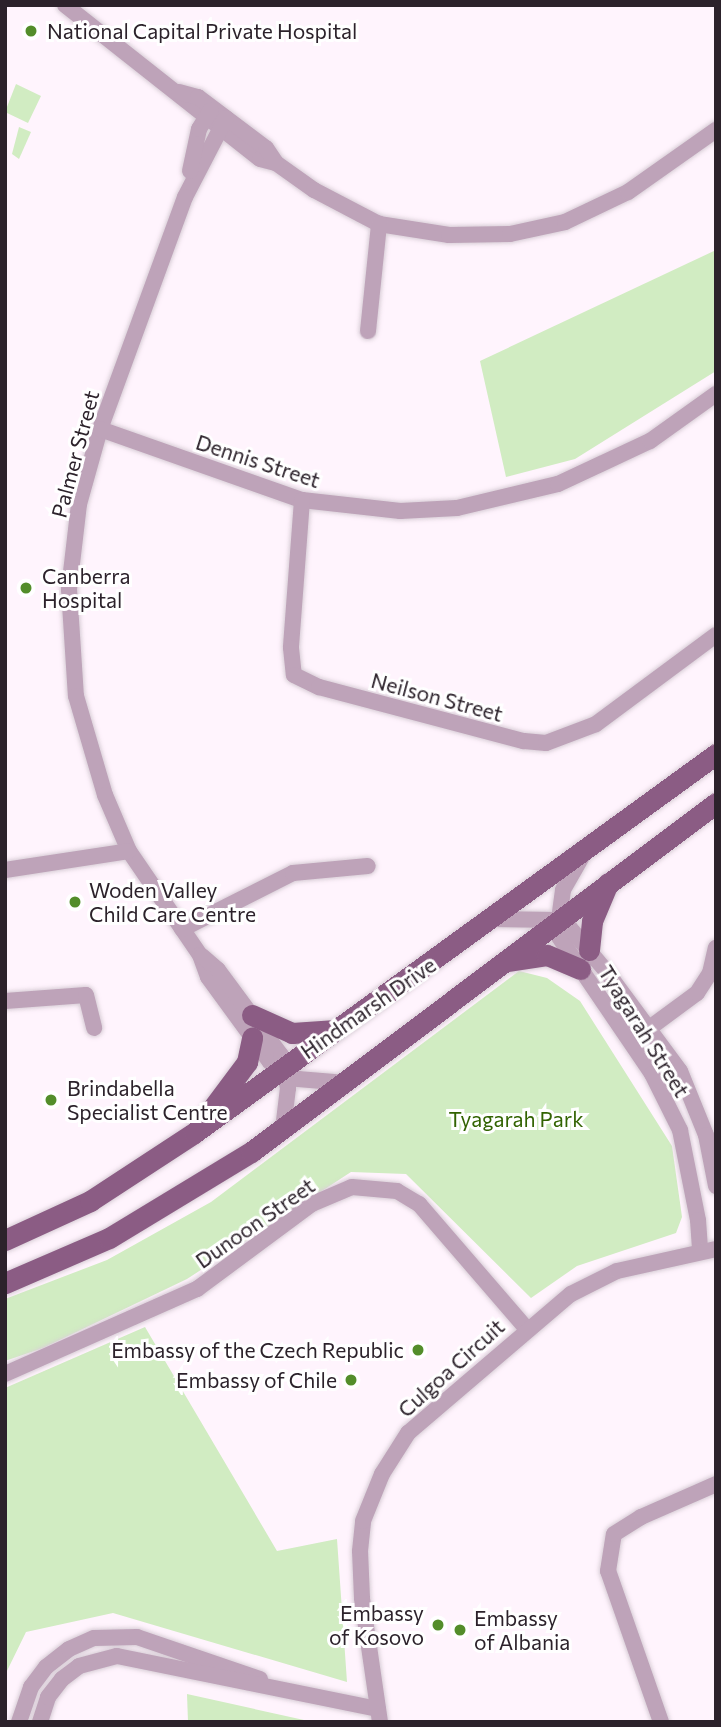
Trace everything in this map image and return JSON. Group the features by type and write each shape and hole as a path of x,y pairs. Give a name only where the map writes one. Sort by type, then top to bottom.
{"main road":[{"name":"Hindmarsh Drive","path":"5,1240 90,1201 194,1133 585,852 716,754"},
{"name":"Hindmarsh Drive","path":"5,1283 109,1238 190,1193 346,1083 556,920 716,803"},
{"path":"501,962 547,955 584,960 592,921 609,881"},
{"path":"252,1015 292,1033 336,1030"},
{"path":"194,1133 247,1062 252,1038"}],"street":[{"path":"65,5 179,93 223,124 266,148 276,163 313,190 379,224 449,235 510,234 565,222 628,192 716,130"},
{"name":"Palmer Street","path":"209,113 185,197 100,429 79,503 69,589 74,676 96,766 129,851 200,955 208,977 270,1062 298,1079 346,1083"},
{"name":"Palmer Street","path":"185,197 223,124"},
{"path":"368,331 379,224"},
{"name":"Dennis Street","path":"100,429 302,500 400,511 512,498 558,484 650,441 716,394"},
{"name":"Neilson Street","path":"302,500 291,648 294,675 319,687 524,741 546,743 596,724 716,635"},
{"path":"5,870 129,851"},
{"path":"492,919 556,920 563,890 585,852"},
{"path":"182,929 293,873 368,866"},
{"name":"Tyagarah Street","path":"556,920 584,960 680,1130 708,1250"},
{"path":"630,1043 697,993 709,973 716,948"},
{"name":"Palmer Street","path":"200,955 218,970 281,1055 288,1087 283,1129"},
{"name":"Tyagarah Street","path":"584,960 648,1030 680,1071 706,1135 716,1186"},
{"path":"5,1001 86,995 94,1028"},
{"name":"Dunoon Street","path":"5,1374 197,1289 312,1205 352,1187 397,1191 419,1204 527,1329"},
{"name":"Culgoa Circuit","path":"379,1716 362,1598 363,1521 382,1474 408,1433 570,1294 618,1271 708,1250"},
{"path":"661,1722 608,1571 614,1534 641,1517 716,1484"},
{"path":"19,1722 31,1687 46,1667 69,1649 94,1638 137,1637 205,1656 285,1689 379,1716"},
{"path":"40,1722 48,1697 62,1679 99,1658 136,1657 200,1675 285,1689"}],"green space":[{"path":"16,84 41,96 28,123 5,112"},
{"path":"19,127 31,132 19,159 12,154"},
{"path":"716,250 716,371 575,459 506,477 480,361"},
{"name":"Tyagarah Park","path":"519,971 547,978 580,1001 672,1146 682,1217 676,1233 577,1266 531,1298 406,1174 351,1172 187,1279 43,1348 5,1361 5,1299 107,1260 211,1202"},
{"path":"145,1327 277,1551 337,1539 347,1682 113,1613 26,1632 5,1675 5,1388"},
{"path":"187,1694 313,1722 188,1722"}],"place":[{"name":"National Capital Private Hospital","path":"31,31"},
{"name":"Canberra Hospital","path":"26,588"},
{"name":"Woden Valley Child Care Centre","path":"75,902"},
{"name":"Brindabella Specialist Centre","path":"51,1100"},
{"name":"Embassy of the Czech Republic","path":"418,1350"},
{"name":"Embassy of Chile","path":"351,1380"},
{"name":"Embassy of Kosovo","path":"438,1625"},
{"name":"Embassy of Albania","path":"460,1630"}]}
